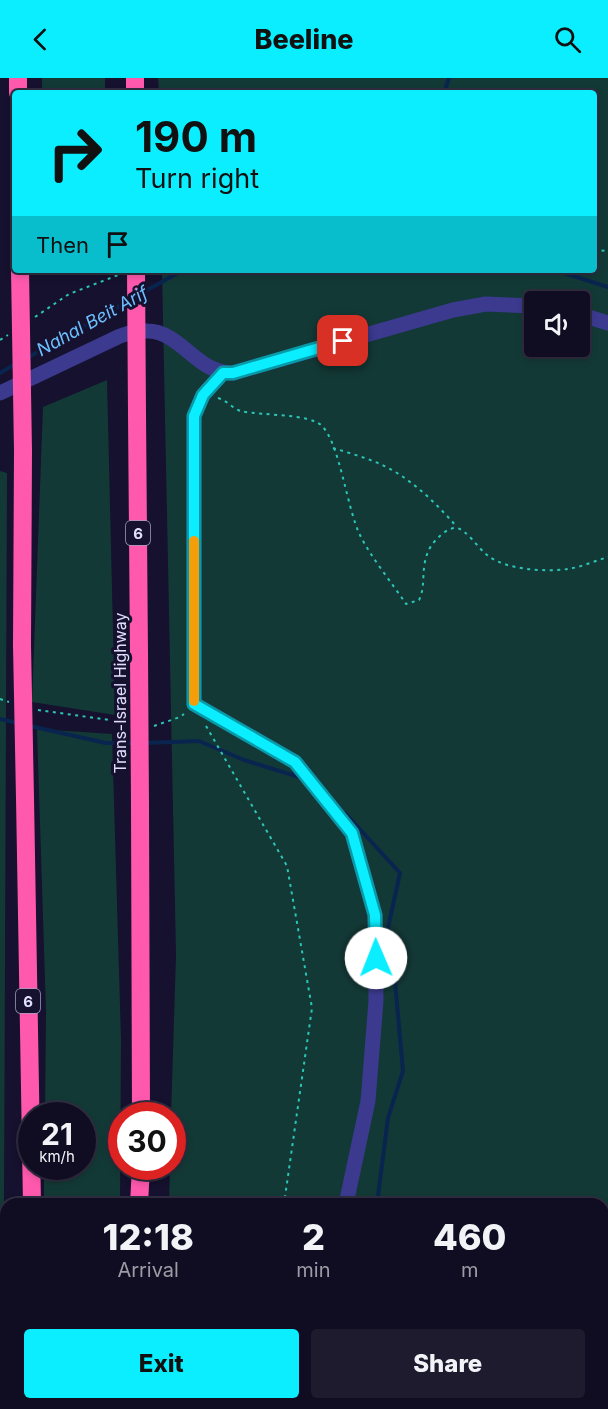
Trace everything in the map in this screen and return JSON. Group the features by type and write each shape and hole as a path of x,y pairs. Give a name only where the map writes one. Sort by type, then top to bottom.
{"highway":[{"name":"6","path":"20,273 23,451 22,645 32,1198"},
{"name":"Trans-Israel Highway","path":"129,273 136,414 141,1102"},
{"path":"139,1198 140,1180"}],"street":[{"path":"0,393 120,336 136,331 150,330 163,334 199,362 223,373 233,373 453,310 486,304 524,306"},
{"path":"590,317 608,323"},
{"path":"223,373 203,395 194,416 194,704 295,762 352,833 375,915 376,1001 368,1101 347,1198"}],"path":[{"path":"30,320 69,294 126,273"},
{"path":"0,340 10,333"},
{"path":"203,395 227,401 239,410 295,416 321,425 329,436 360,535 406,604 419,600 422,594 423,566 431,547 445,532 451,528 458,528"},
{"path":"333,448 375,461 403,477 433,500 458,528 470,535 477,547 493,560 519,569 568,569 608,557"},
{"path":"0,699 10,702"},
{"path":"153,726 180,717 194,704"},
{"path":"29,707 48,713 130,723"},
{"path":"205,724 287,866 312,1008 285,1198"}],"green space":[{"path":"42,78 105,78 105,90 42,90"},
{"path":"158,78 608,78 608,1198 169,1198 170,1180 186,1180 186,1102 171,1102 176,955 162,273 597,273 597,90 159,90"},
{"path":"107,380 115,715 32,702 43,407"},
{"path":"0,471 7,473 4,1198 0,1198"},
{"path":"37,729 112,734 121,1039 121,1102 108,1102 108,1180 120,1180 120,1198 44,1198 44,1180 96,1180 96,1102 45,1102 46,1012"}],"waterway":[{"path":"445,90 449,78"},
{"name":"Nahal Beit Arif","path":"142,293 178,273"},
{"name":"Nahal Beit Arif","path":"564,273 608,287"},
{"name":"Nahal Beit Arif","path":"27,358 130,300"},
{"name":"Nahal Beit Arif","path":"0,373 15,364"},
{"name":"Nahal Beit Arif","path":"0,719 17,723"},
{"name":"Nahal Beit Arif","path":"30,726 106,743 135,743"},
{"name":"Nahal Beit Arif","path":"145,743 199,741 244,760 299,777"},
{"name":"Nahal Beit Arif","path":"345,813 400,873 388,928 403,1071 388,1118 378,1198"}],"slow traffic":[{"path":"194,541 194,701"}],"route":[{"path":"343,341 233,373 223,373 203,395 194,416 194,704 295,762 352,833 375,915 376,958"}]}
